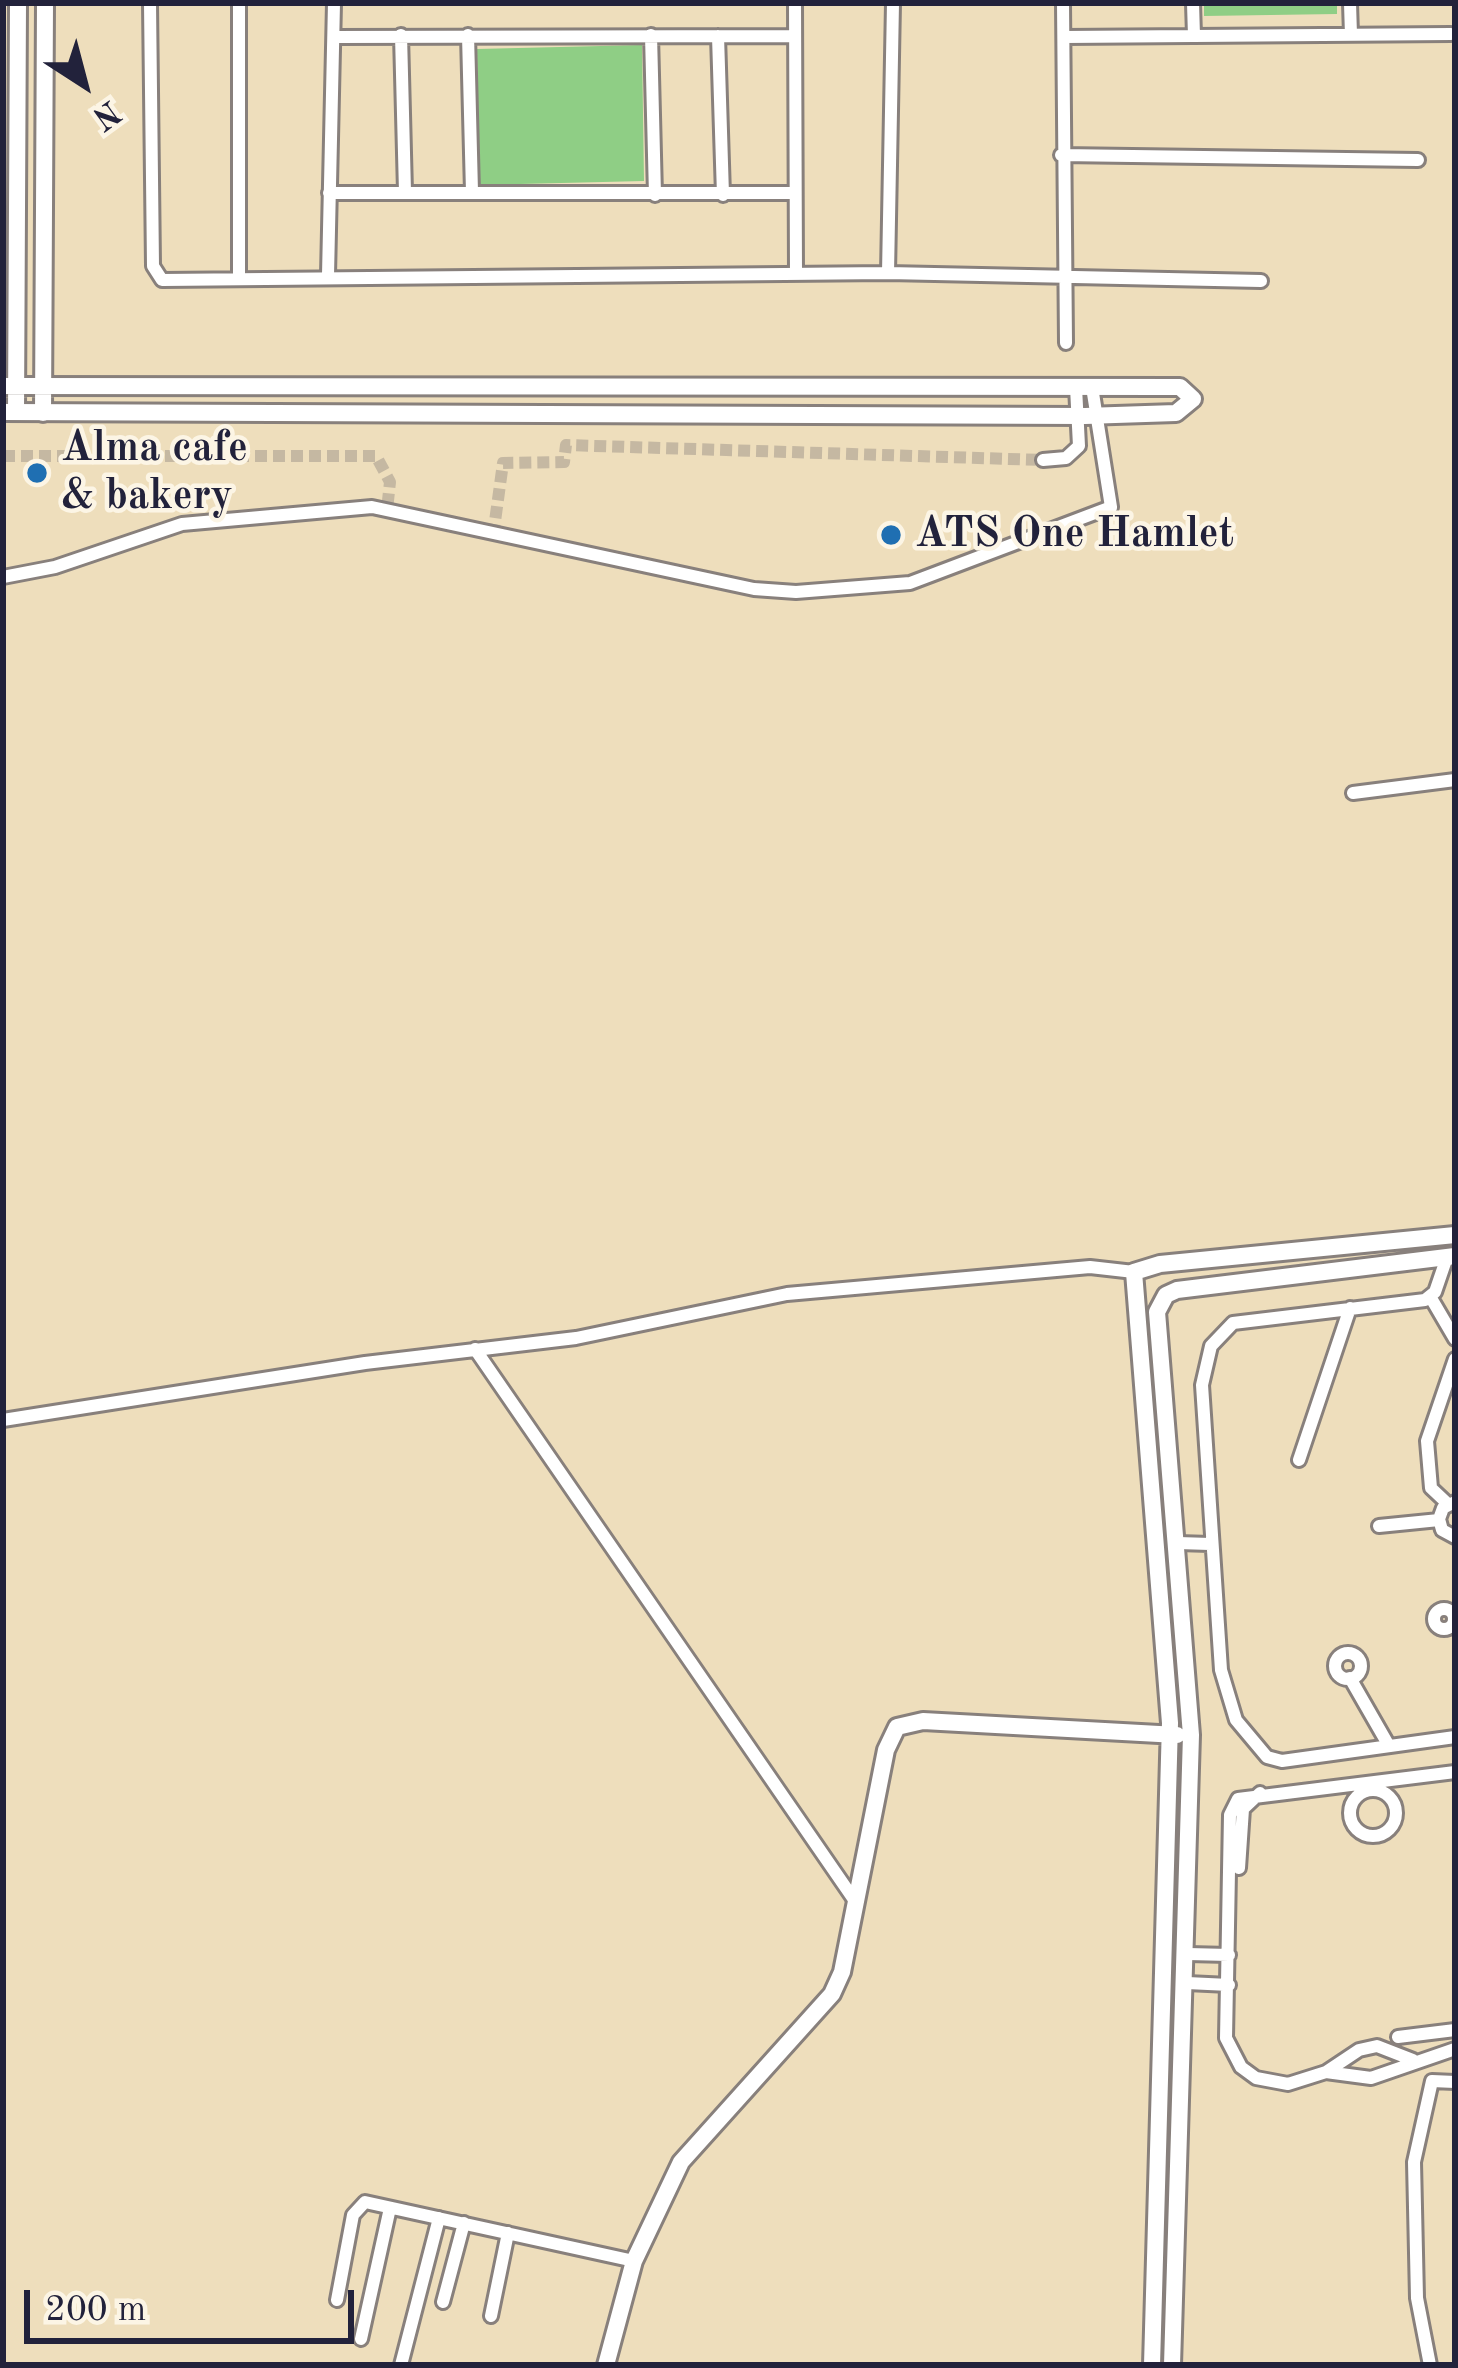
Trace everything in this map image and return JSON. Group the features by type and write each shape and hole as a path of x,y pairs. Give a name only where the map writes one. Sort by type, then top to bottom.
{"street":[{"path":"10,386 1180,387 1193,399 1176,412 1087,416 10,412 10,386 18,3"},
{"path":"43,412 45,3"},
{"path":"150,3 154,274 162,280 888,273 1262,281"},
{"path":"239,3 239,279"},
{"path":"328,275 334,3"},
{"path":"795,3 796,274"},
{"path":"888,273 893,3"},
{"path":"1064,3 1061,155 1066,344"},
{"path":"1193,3 1194,36"},
{"path":"1350,3 1351,35"},
{"path":"1064,37 1451,34"},
{"path":"401,35 406,192"},
{"path":"468,35 472,192"},
{"path":"651,35 655,195"},
{"path":"718,36 723,195"},
{"path":"334,38 794,36"},
{"path":"1061,155 1418,160"},
{"path":"329,194 795,193"},
{"path":"3,577 55,567 182,524 344,507 387,510 754,589 796,592 910,583 1111,507 1084,387"},
{"path":"1043,460 1066,458 1076,451 1087,416"},
{"path":"1353,793 1455,780"},
{"path":"3,1420 97,1401 624,1330 787,1294 1090,1267 1134,1272 1160,1264 1455,1235"},
{"path":"1431,1298 1451,1256"},
{"path":"1172,2365 1191,1736 1157,1312 1166,1295 1451,1256"},
{"path":"1134,1272 1159,1734 1152,2365"},
{"path":"1431,1298 1246,1319 1217,1334 1202,1385 1210,1544 1221,1670 1236,1720 1255,1745 1282,1761 1455,1737"},
{"path":"1431,1298 1455,1339"},
{"path":"1299,1460 1350,1308"},
{"path":"475,1349 855,1901"},
{"path":"1379,1526 1439,1520 1451,1503 1431,1489 1427,1441 1455,1359"},
{"path":"1439,1520 1442,1530 1455,1537"},
{"path":"1178,1543 1210,1544"},
{"path":"1351,1678 1389,1746"},
{"path":"606,2365 634,2261 681,2162 832,1994 842,1972 886,1750 898,1727 923,1721 1191,1736"},
{"path":"1413,2060 1377,2046 1359,2050 1326,2072 1288,2084 1270,2083 1241,2067 1226,2038 1230,1815 1238,1798 1261,1792 1386,1786 1455,1772"},
{"path":"1355,1789 1352,1824 1373,1837 1391,1828 1396,1816 1386,1786"},
{"path":"1239,1868 1243,1810 1261,1792"},
{"path":"1188,1954 1229,1955"},
{"path":"1187,1984 1229,1985"},
{"path":"1398,2037 1455,2030"},
{"path":"1326,2072 1371,2078 1455,2049"},
{"path":"1430,2365 1417,2297 1414,2162 1432,2081 1455,2082"},
{"path":"337,2300 356,2208 365,2202 634,2261"},
{"path":"361,2339 390,2208"},
{"path":"401,2365 439,2218"},
{"path":"443,2302 464,2223"},
{"path":"491,2316 508,2233"}],"green space":[{"path":"1204,3 1337,3 1337,14 1204,16"},
{"path":"642,45 644,181 479,185 477,49"}],"tunnel":[{"path":"493,536 503,463 564,462 566,445 1043,460"},
{"path":"3,456 376,456 390,482 387,510"}],"place":[{"name":"Alma cafe & bakery","path":"37,473"},
{"name":"ATS One Hamlet","path":"891,535"}]}
